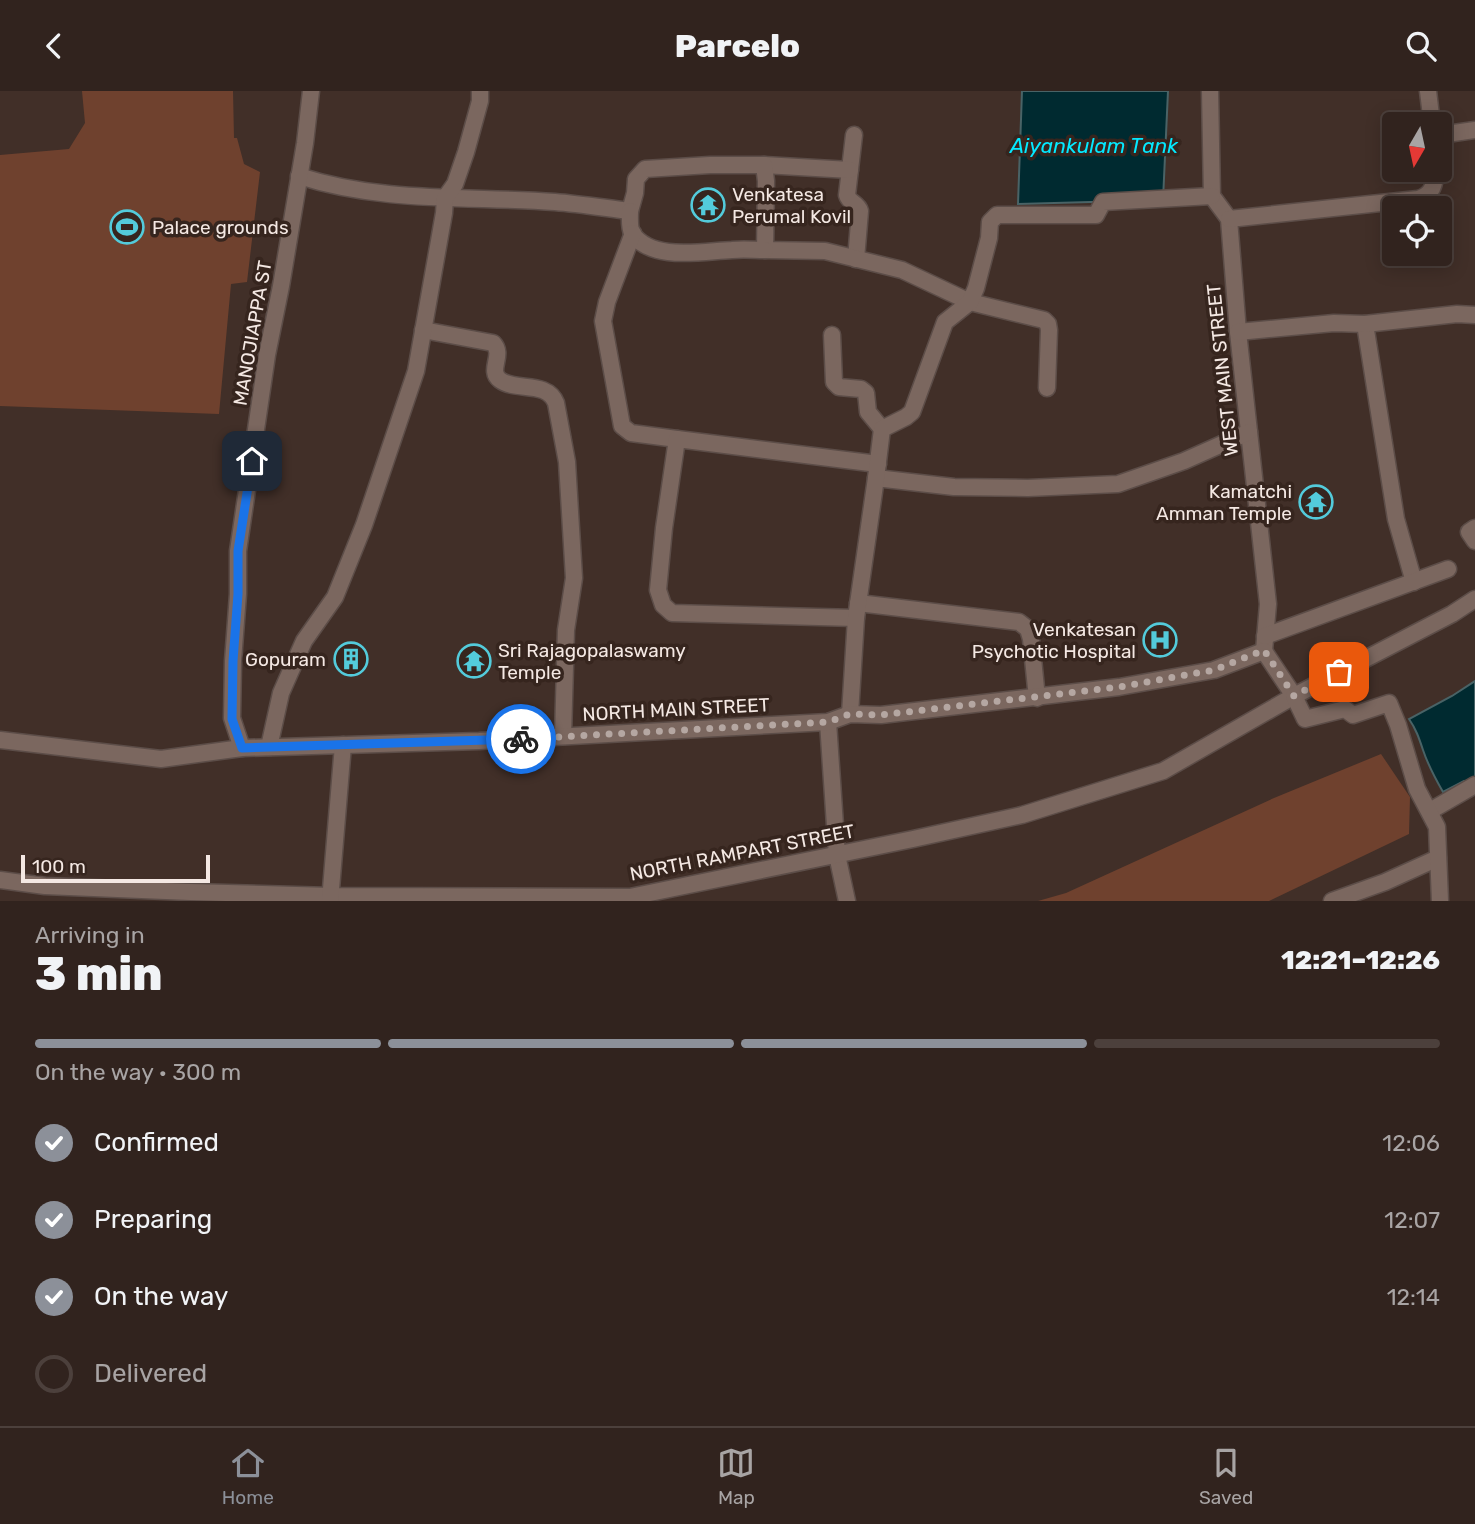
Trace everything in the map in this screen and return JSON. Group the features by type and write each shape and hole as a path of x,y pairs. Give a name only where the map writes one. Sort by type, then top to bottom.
{"street":[{"name":"MANOJIAPPA ST","path":"242,748 232,719 238,551 267,355 281,286 312,91"},
{"path":"269,747 281,694 304,641 335,597 364,525 416,371 445,205 466,152 480,101 480,91"},
{"path":"1210,91 1212,196 1229,219 1419,199 1431,191 1434,182"},
{"path":"1428,91 1431,112"},
{"path":"1452,133 1475,130"},
{"path":"854,135 848,198 860,211 856,259"},
{"path":"850,170 764,165 645,169 636,179 630,227 651,249 681,253 734,250 825,251 902,270 970,302 1044,320 1049,330 1047,388"},
{"path":"764,165 765,250"},
{"path":"299,176 370,193 403,196 445,205 556,202 630,211"},
{"path":"882,429 912,412 945,322 970,302 989,238 990,222 997,215 1096,215 1103,202 1212,196"},
{"name":"WEST MAIN STREET","path":"1229,219 1238,332 1268,604 1265,643"},
{"path":"633,233 607,302 603,321 622,426 631,433 967,487 1028,488 1118,484 1184,461 1250,432"},
{"path":"1238,332 1334,323 1365,324 1457,314 1475,315"},
{"path":"1365,324 1396,519 1414,582"},
{"path":"423,330 493,343 497,347 495,369 500,380 545,391 554,397 567,462 574,578 566,630 563,736"},
{"path":"832,335 834,381 838,387 861,389 866,393 868,412 882,429 857,610 850,714"},
{"path":"677,439 658,590 663,605 672,613 857,610 1019,622 1028,629 1031,639 1037,698"},
{"path":"1475,528 1469,532 1475,541"},
{"name":"NORTH MAIN STREET","path":"0,740 161,759 242,748 479,741 828,722 850,714 881,715 1037,698 1214,670 1265,643 1448,569"},
{"name":"NORTH RAMPART STREET","path":"0,880 96,889 331,898 630,897 1022,815 1163,771 1294,696 1452,614 1475,599"},
{"path":"1265,643 1305,719 1345,709 1353,715 1389,703 1418,789 1437,827 1440,901"},
{"path":"828,722 837,855 847,901"},
{"path":"331,898 343,745"},
{"path":"1430,811 1475,785"},
{"path":"1332,901 1438,858"}],"shaded area":[{"name":"Palace grounds","path":"82,91 233,91 234,138 237,138 244,164 260,172 247,282 231,284 219,414 0,406 0,155 69,149 85,123"},
{"path":"1381,754 1410,797 1409,834 1269,901 1038,901 1066,893 1274,798"}],"water":[{"name":"Aiyankulam Tank","path":"1022,91 1168,91 1163,200 1018,204"},
{"path":"1475,681 1475,778 1467,784 1464,781 1443,792 1409,719"}],"way so far":[{"path":"521,739 828,722 850,714 881,715 1037,698 1214,670 1264,650 1294,696 1339,672"}],"place":[{"name":"Venkatesa Perumal Kovil","path":"708,205"},
{"name":"Palace grounds","path":"127,227"},
{"name":"Kamatchi Amman Temple","path":"1316,502"},
{"name":"Venkatesan Psychotic Hospital","path":"1160,640"},
{"name":"Gopuram","path":"351,659"},
{"name":"Sri Rajagopalaswamy Temple","path":"474,661"}],"route":[{"path":"252,461 238,551 233,661 232,719 242,748 521,739"}]}
